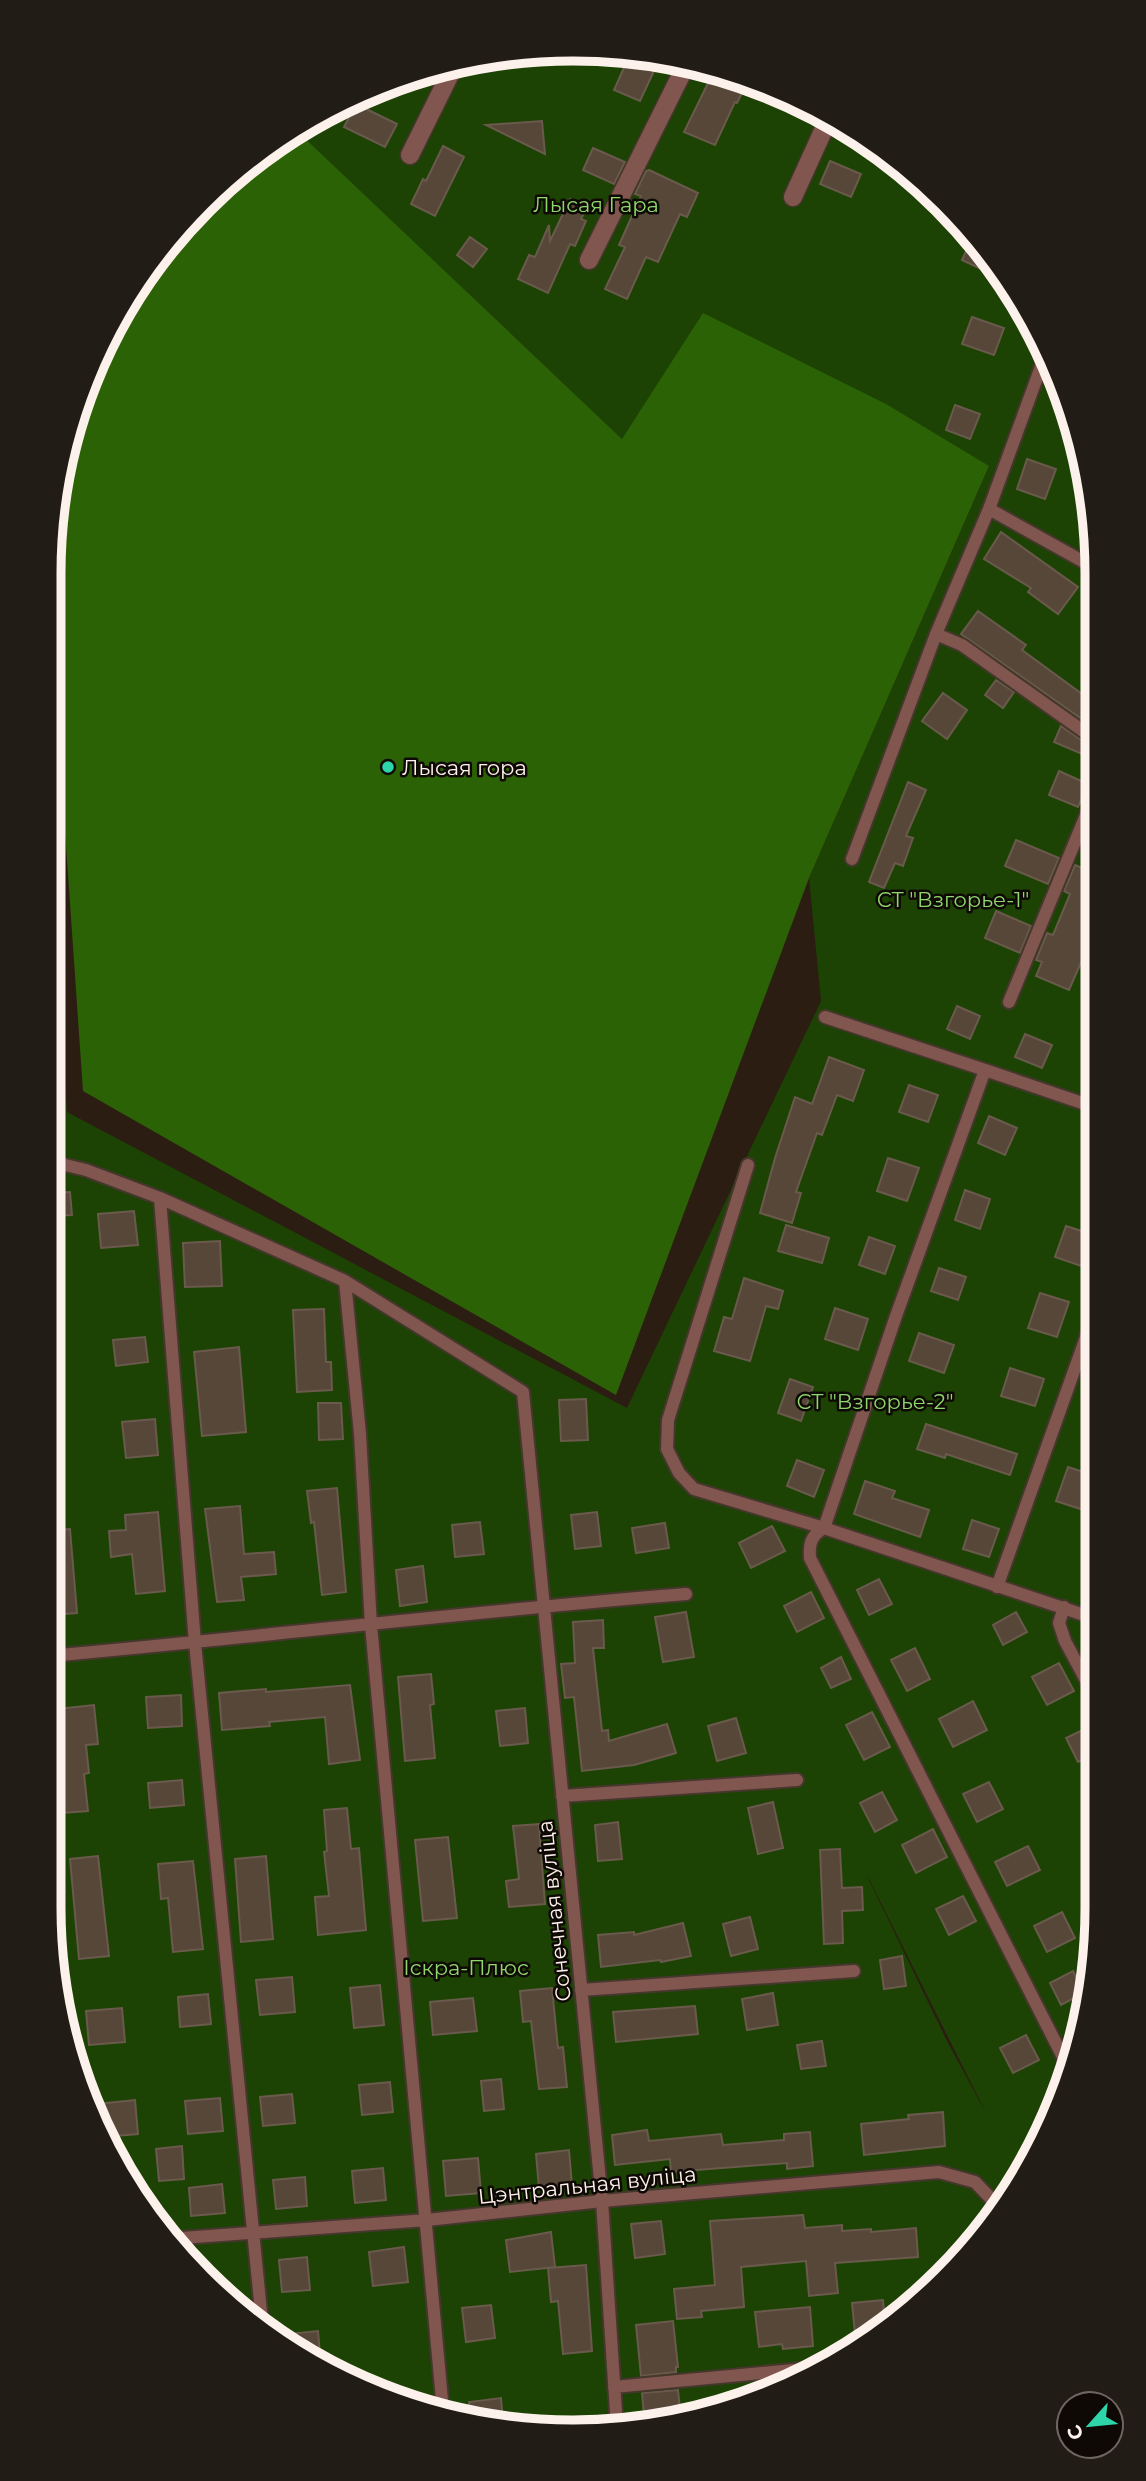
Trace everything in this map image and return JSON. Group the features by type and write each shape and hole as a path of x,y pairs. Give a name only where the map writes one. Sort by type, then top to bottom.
{"street":[{"path":"589,260 682,73"},
{"path":"410,155 449,77"},
{"path":"793,197 825,128"}],"lane":[{"path":"852,859 936,634 989,509 1041,366"},
{"path":"989,509 1085,560"},
{"path":"936,634 962,645 1085,732"},
{"path":"1009,1002 1085,817"},
{"path":"825,1017 1085,1104"},
{"path":"985,1070 824,1528 813,1535 809,1546 810,1558 1062,2056"},
{"path":"61,1164 86,1170 160,1198 345,1282 360,1434 372,1625 442,2402"},
{"path":"748,1165 668,1420 667,1449 680,1473 694,1489 824,1528 1085,1615"},
{"path":"160,1198 195,1643 261,2314"},
{"name":"Сонечная вуліца","path":"345,1282 523,1392 602,2201 616,2418"},
{"path":"996,1587 1085,1340"},
{"path":"61,1655 372,1625 544,1605 686,1594"},
{"path":"1064,1608 1059,1623 1065,1641 1085,1678"},
{"path":"562,1796 797,1780"},
{"path":"581,1990 854,1971"},
{"name":"Цэнтральная вуліца","path":"182,2238 426,2220 602,2201 939,2172 975,2182 993,2201"},
{"path":"614,2388 792,2370"}],"green space":[{"path":"540,62 606,62 640,66 673,71 737,88 799,114 857,147 885,167 935,211 979,261 999,289 1046,377 1058,409 1075,473 1084,540 1085,573 1084,1941 1075,2008 1067,2040 1058,2072 1032,2134 1015,2166 1011,2163 1006,2180 979,2220 935,2270 910,2293 885,2314 829,2351 769,2381 737,2393 673,2410 640,2415 606,2419 540,2419 473,2410 409,2393 377,2381 317,2351 261,2314 211,2270 167,2220 130,2164 100,2104 88,2072 71,2008 62,1941 61,1908 61,1030 67,1112 627,1408 821,1001 809,878 989,466 622,439 304,138 347,114 409,88 473,71","holes":["868,1878 987,2115 947,2041"]},
{"path":"304,138 622,439 703,313 886,404 989,466 809,878 616,1395 83,1091 61,773 62,540 71,473 88,409 100,377 147,289 167,261 211,211 261,167 289,147"}],"building":[{"path":"625,64 655,68 640,101 614,90"},
{"path":"709,80 743,90 715,145 684,132"},
{"path":"362,107 397,124 385,147 344,127 352,112"},
{"path":"542,121 545,154 486,125"},
{"path":"443,146 464,157 435,216 411,204"},
{"path":"593,148 625,162 614,184 583,170"},
{"path":"830,161 861,174 851,197 820,184"},
{"path":"649,170 698,193 687,217 680,214 658,262 646,257 627,299 605,289 625,247 619,245 641,196 635,194"},
{"path":"570,199 587,207 581,219 586,221 575,246 570,244 548,293 518,279 529,255 535,257 549,225 550,241"},
{"path":"470,237 487,249 473,267 457,255"},
{"path":"968,248 987,272 962,260"},
{"path":"972,317 1004,328 994,355 962,344"},
{"path":"955,405 980,414 970,439 946,430"},
{"path":"1027,459 1056,469 1045,499 1017,489"},
{"path":"1001,532 1078,587 1058,614 1028,592 1031,588 984,559"},
{"path":"978,611 1026,645 1022,650 1085,696 1085,721 961,634"},
{"path":"996,680 1014,692 1003,708 985,695"},
{"path":"943,693 967,710 947,739 922,721"},
{"path":"1061,726 1085,743 1085,748 1082,754 1054,742"},
{"path":"1059,771 1085,783 1085,791 1078,807 1049,795"},
{"path":"908,782 926,790 906,836 913,838 903,866 895,863 884,888 869,882"},
{"path":"1016,840 1059,858 1048,884 1005,866"},
{"path":"1075,865 1085,869 1085,954 1069,990 1036,976 1042,962 1036,960 1047,933 1053,935 1070,894 1064,891"},
{"path":"996,911 1031,926 1020,953 985,938"},
{"path":"957,1006 980,1016 970,1039 947,1029"},
{"path":"1025,1034 1052,1045 1042,1068 1015,1057"},
{"path":"829,1057 864,1070 853,1101 837,1095 822,1135 817,1133 796,1192 801,1193 792,1223 760,1213 795,1097 812,1104"},
{"path":"909,1085 938,1095 928,1122 899,1112"},
{"path":"989,1116 1017,1128 1005,1155 978,1143"},
{"path":"888,1158 919,1168 907,1201 877,1191"},
{"path":"965,1190 990,1199 980,1229 955,1220"},
{"path":"61,1192 70,1192 72,1215 61,1215"},
{"path":"134,1211 138,1245 101,1248 98,1214"},
{"path":"786,1225 829,1238 822,1263 778,1251"},
{"path":"1066,1226 1085,1232 1084,1267 1055,1257"},
{"path":"869,1237 895,1246 885,1274 859,1265"},
{"path":"220,1241 222,1286 185,1287 183,1243"},
{"path":"939,1268 966,1277 958,1300 931,1291"},
{"path":"744,1278 783,1291 778,1309 766,1306 750,1361 714,1351 724,1317 732,1319"},
{"path":"1040,1293 1069,1302 1057,1337 1028,1328"},
{"path":"835,1308 868,1319 858,1350 825,1339"},
{"path":"324,1309 326,1362 331,1362 332,1390 297,1392 293,1310"},
{"path":"919,1333 954,1345 944,1373 909,1361"},
{"path":"145,1337 148,1362 116,1366 113,1340"},
{"path":"239,1347 246,1432 202,1436 194,1352"},
{"path":"1010,1368 1044,1379 1035,1406 1001,1396"},
{"path":"790,1379 813,1387 801,1421 778,1413"},
{"path":"586,1399 588,1440 561,1441 559,1400"},
{"path":"318,1403 341,1403 343,1439 319,1440"},
{"path":"155,1419 158,1455 126,1458 122,1422"},
{"path":"926,1424 1017,1454 1010,1475 946,1454 945,1458 917,1449"},
{"path":"797,1460 824,1470 814,1497 787,1486"},
{"path":"1068,1467 1085,1472 1085,1510 1056,1501"},
{"path":"865,1481 895,1491 892,1498 929,1510 920,1537 854,1514"},
{"path":"337,1488 346,1592 322,1595 314,1522 311,1523 307,1491"},
{"path":"240,1506 244,1554 274,1552 276,1574 241,1577 244,1600 217,1602 205,1509"},
{"path":"158,1512 165,1591 136,1594 132,1554 111,1557 109,1531 126,1530 125,1515"},
{"path":"597,1512 601,1546 575,1549 571,1515"},
{"path":"972,1520 999,1529 989,1557 963,1549"},
{"path":"480,1522 484,1554 455,1557 452,1525"},
{"path":"665,1523 669,1548 636,1553 632,1528"},
{"path":"772,1526 785,1551 751,1568 739,1543"},
{"path":"70,1529 77,1613 61,1614 61,1530"},
{"path":"423,1566 427,1602 400,1606 396,1570"},
{"path":"879,1579 892,1604 869,1615 857,1590"},
{"path":"811,1592 824,1618 797,1632 784,1606"},
{"path":"686,1612 694,1657 663,1662 655,1617"},
{"path":"1016,1612 1027,1632 1003,1645 993,1625"},
{"path":"603,1620 604,1648 593,1648 602,1731 608,1730 609,1741 667,1724 676,1753 634,1765 582,1771 574,1697 565,1698 561,1664 575,1663 573,1622"},
{"path":"915,1648 930,1679 907,1691 891,1660"},
{"path":"841,1657 851,1679 831,1688 821,1668"},
{"path":"1059,1663 1074,1691 1047,1705 1032,1677"},
{"path":"431,1674 434,1704 430,1705 435,1758 405,1761 398,1677"},
{"path":"350,1685 360,1760 329,1764 325,1717 222,1730 219,1693"},
{"path":"181,1695 182,1726 148,1728 146,1697"},
{"path":"973,1701 987,1730 953,1747 939,1719"},
{"path":"94,1705 98,1744 86,1745 89,1773 84,1774 88,1811 62,1813 61,1709"},
{"path":"525,1708 528,1743 500,1746 496,1711"},
{"path":"872,1712 890,1747 864,1760 846,1725"},
{"path":"736,1718 746,1753 717,1761 708,1726"},
{"path":"1085,1729 1085,1758 1078,1762 1066,1738"},
{"path":"182,1780 184,1805 150,1808 148,1783"},
{"path":"989,1782 1003,1809 977,1822 963,1794"},
{"path":"882,1792 897,1820 875,1832 860,1803"},
{"path":"773,1802 783,1848 758,1854 748,1808"},
{"path":"347,1808 351,1849 359,1848 366,1930 318,1935 315,1897 329,1896 324,1852 327,1851 324,1810"},
{"path":"618,1822 622,1859 598,1861 595,1825"},
{"path":"539,1824 545,1904 509,1907 506,1881 519,1879 513,1826"},
{"path":"933,1829 947,1857 916,1873 902,1845"},
{"path":"448,1837 457,1918 423,1921 415,1840"},
{"path":"1028,1846 1040,1870 1007,1886 995,1862"},
{"path":"840,1849 842,1888 862,1887 863,1910 842,1911 843,1943 824,1944 820,1850"},
{"path":"98,1856 109,1956 79,1959 70,1859"},
{"path":"266,1856 273,1939 241,1942 235,1859"},
{"path":"193,1861 203,1949 173,1952 168,1898 161,1899 158,1864"},
{"path":"963,1896 976,1921 949,1935 936,1909"},
{"path":"1062,1912 1075,1938 1047,1952 1034,1926"},
{"path":"750,1917 758,1949 731,1956 723,1924"},
{"path":"683,1923 691,1956 661,1962 601,1967 598,1935 634,1932 634,1935"},
{"path":"902,1956 906,1986 884,1989 880,1960"},
{"path":"1073,1971 1079,1983 1077,1997 1061,2005 1050,1983"},
{"path":"292,1977 295,2012 260,2015 256,1980"},
{"path":"380,1985 384,2025 354,2028 350,1988"},
{"path":"552,1988 558,2048 563,2047 567,2087 539,2089 531,2021 523,2022 520,1991"},
{"path":"773,1993 778,2025 747,2030 742,1999"},
{"path":"208,1994 211,2024 180,2027 178,1997"},
{"path":"473,1998 477,2031 433,2035 430,2002"},
{"path":"695,2006 698,2034 616,2042 613,2012"},
{"path":"122,2008 125,2042 89,2045 86,2011"},
{"path":"1026,2035 1039,2060 1013,2073 1000,2048"},
{"path":"822,2041 826,2066 801,2069 797,2045"},
{"path":"501,2079 504,2109 484,2111 481,2081"},
{"path":"390,2082 393,2112 362,2115 359,2085"},
{"path":"292,2094 295,2123 263,2126 260,2097"},
{"path":"220,2098 223,2131 188,2134 185,2101"},
{"path":"135,2100 138,2134 115,2136 100,2104"},
{"path":"943,2112 945,2146 864,2155 861,2124"},
{"path":"647,2130 649,2141 721,2134 723,2145 784,2140 784,2134 810,2132 813,2166 787,2169 787,2163 671,2172 670,2159 615,2165 612,2135"},
{"path":"182,2146 184,2179 159,2181 156,2149"},
{"path":"569,2150 572,2185 539,2188 536,2154"},
{"path":"478,2158 481,2193 446,2196 443,2161"},
{"path":"383,2168 386,2200 355,2203 352,2171"},
{"path":"305,2177 307,2206 276,2209 273,2180"},
{"path":"222,2184 225,2213 191,2216 189,2188"},
{"path":"803,2215 805,2228 842,2225 842,2231 871,2229 871,2232 916,2228 918,2257 835,2263 838,2293 809,2296 806,2261 741,2267 744,2307 701,2311 702,2317 677,2319 674,2289 715,2285 710,2221"},
{"path":"661,2221 665,2254 635,2258 631,2224"},
{"path":"551,2232 555,2267 510,2272 506,2240"},
{"path":"404,2247 408,2282 373,2286 369,2252"},
{"path":"307,2257 310,2290 282,2292 279,2260"},
{"path":"586,2265 592,2351 563,2354 558,2301 551,2302 548,2268"},
{"path":"883,2300 884,2314 855,2334 852,2303"},
{"path":"491,2305 495,2338 466,2342 462,2308"},
{"path":"810,2307 813,2346 783,2349 782,2344 759,2347 755,2312"},
{"path":"673,2321 678,2367 676,2372 641,2376 636,2325"},
{"path":"318,2331 320,2353 317,2351 289,2334"},
{"path":"678,2390 680,2408 644,2414 642,2393"},
{"path":"501,2398 502,2414 470,2409 469,2402"}],"place":[{"name":"Лысая гора","path":"388,767"}],"park label":[{"name":"Лысая Гара","path":"596,204"},
{"name":"СТ \"Взгорье-1\"","path":"953,899"},
{"name":"СТ \"Взгорье-2\"","path":"875,1401"},
{"name":"Іскра-Плюс","path":"466,1967"}]}
